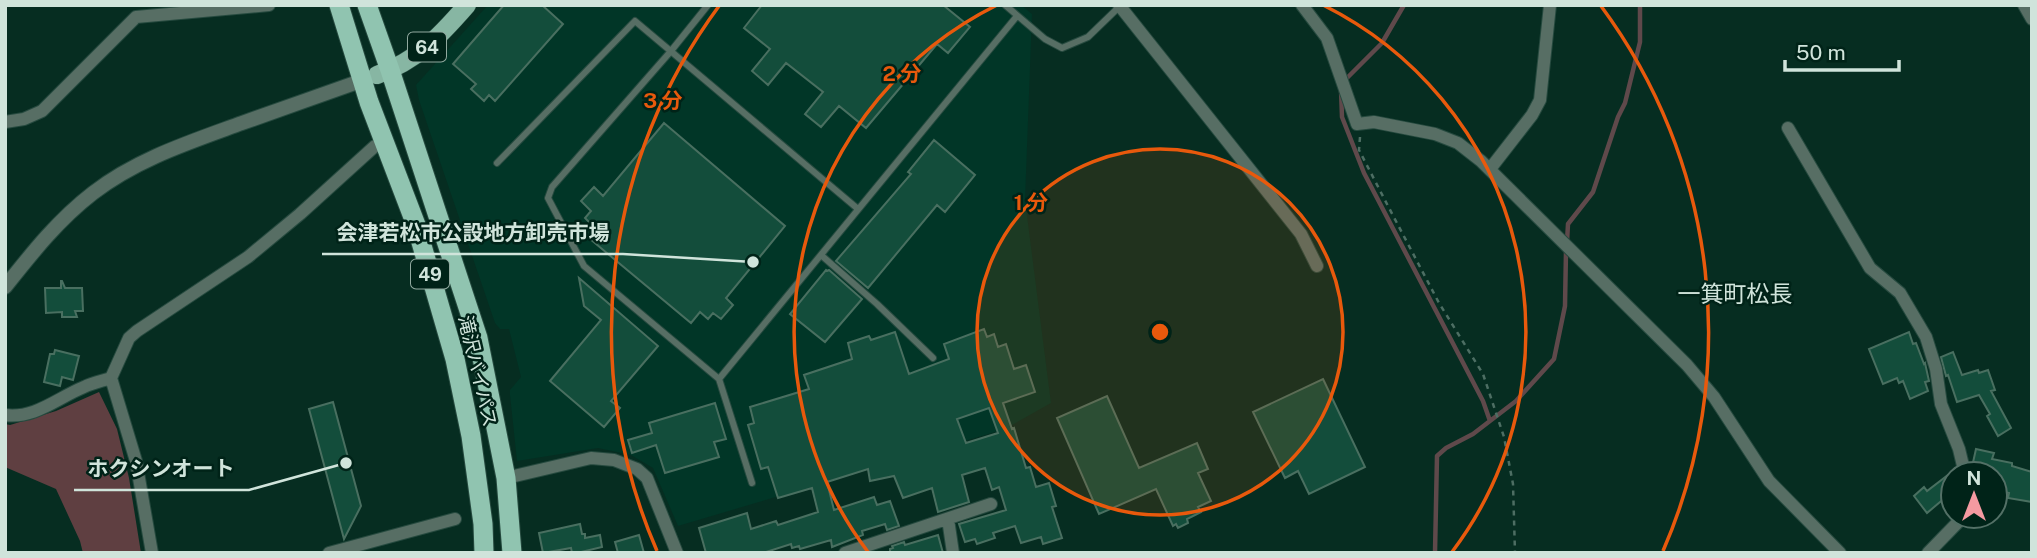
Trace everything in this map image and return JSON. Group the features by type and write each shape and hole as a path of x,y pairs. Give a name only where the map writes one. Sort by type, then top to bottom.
{"highway":[{"name":"滝沢バイパス","path":"338,5 377,75 478,338 506,478 512,553"},
{"name":"滝沢バイパス","path":"366,5 384,141 416,225 455,359 471,436 483,524 484,553"}],"main road":[{"name":"64","path":"377,75 417,56 445,31 467,5"}],"street":[{"path":"5,122 24,119 41,111 136,17 269,5"},
{"path":"1302,5 1327,38 1357,124 1374,122 1435,134 1458,143 1490,169 1687,365 1714,397 1769,481 1840,553"},
{"path":"1490,169 1532,115 1540,100 1550,5"},
{"path":"2024,5 2032,19"},
{"path":"1119,6 1301,234 1317,265"},
{"path":"5,287 56,226 93,193 133,167 210,134 377,75"},
{"path":"1788,128 1870,268 1900,293 1926,337 1936,369 1941,404 1962,460"},
{"path":"152,553 136,461 111,378 129,338 247,257 300,214 375,146"},
{"path":"5,415 32,414 83,387 111,378"},
{"path":"506,478 591,458 614,460 636,469 648,478 677,553"},
{"path":"845,553 992,504"},
{"path":"329,553 455,519"},
{"path":"948,519 953,553"},
{"path":"1928,553 1950,530"}],"lane":[{"path":"708,5 552,187 548,198 584,266 719,379 752,483"},
{"path":"1004,5 1045,39 1062,48 1088,37 1119,6"},
{"path":"719,379 1017,16"},
{"path":"497,163 635,21 858,209"},
{"path":"821,255 933,358"}],"path":[{"path":"1357,124 1360,135 1359,150 1439,303 1483,374 1504,437 1513,484 1515,553"}],"shaded area":[{"path":"488,5 1021,5 1032,14 1025,200 1051,403 1005,429 678,526 653,468 631,455 598,448 517,461 510,390 521,377 509,329 500,329 495,323 416,85"},
{"path":"99,392 117,429 129,478 141,553 83,553 56,489 5,467 5,424 10,425 56,411"}],"building":[{"path":"504,5 542,5 563,24 495,101 489,95 484,101 471,89 476,84 453,64"},
{"path":"762,5 943,5 970,27 948,53 937,44 866,128 839,106 821,127 805,114 823,92 786,63 768,85 752,71 770,49 744,28"},
{"path":"664,123 785,226 726,298 733,305 721,319 713,313 708,319 700,312 691,323 584,234 592,225 585,218 591,211 581,201 594,187 603,196"},
{"path":"934,140 975,175 945,212 937,205 868,288 836,261 911,174 908,172"},
{"path":"826,270 862,299 825,342 790,314"},
{"path":"579,278 658,346 611,401 620,408 604,427 550,381 601,320 584,306"},
{"path":"61,281 65,288 82,288 83,311 75,311 77,317 62,317 62,312 46,313 45,288 61,288"},
{"path":"984,329 987,337 994,334 998,347 1006,344 1014,369 1026,365 1035,392 1003,403 1026,468 1030,467 1036,487 1049,483 1056,506 1052,507 1062,538 1043,544 1041,537 1021,543 1015,526 993,533 995,538 977,544 975,539 965,542 959,524 1006,510 999,487 992,490 985,468 962,475 969,502 938,512 932,488 903,498 894,476 870,481 868,469 827,482 834,510 874,497 877,505 890,501 899,526 887,530 885,524 862,531 863,535 832,547 831,540 800,549 799,546 792,548 791,544 763,553 706,553 699,528 747,513 751,529 776,521 778,525 818,512 812,488 778,498 768,467 761,469 748,425 754,423 750,407 809,389 804,375 852,359 848,343 869,336 871,340 895,332 909,374 949,359 944,344","holes":["989,408 998,433 966,443 957,419"]},
{"path":"1909,332 1925,363 1929,381 1925,382 1928,391 1910,399 1903,381 1899,383 1897,378 1883,384 1869,349"},
{"path":"55,350 79,356 73,380 62,377 60,386 44,382 50,354 54,354"},
{"path":"1953,352 1962,375 1988,370 1995,390 1991,391 2011,428 1998,436 1979,395 1957,402 1941,357"},
{"path":"1323,379 1365,467 1309,494 1298,471 1285,478 1253,412"},
{"path":"1107,396 1139,468 1197,443 1208,469 1198,473 1211,501 1198,507 1201,512 1187,519 1188,523 1178,528 1176,524 1173,526 1156,489 1099,514 1057,418"},
{"path":"333,402 361,506 344,539 309,409"},
{"path":"715,403 726,439 714,442 719,457 665,473 656,445 632,453 628,440 652,433 649,423"},
{"path":"1976,449 1994,453 1992,459 1997,460 1974,460"},
{"path":"2009,462 2012,466 2032,472 2032,502 2009,498"},
{"path":"1939,482 1939,503 1927,513 1914,496 1924,487 1927,491"},
{"path":"580,524 585,538 600,535 602,547 577,553 572,553 571,548 543,553 539,533"},
{"path":"639,535 644,553 618,553 615,542"},
{"path":"938,535 943,553 890,553 892,546"}],"waterway":[{"path":"1344,81 1382,43 1404,5"},
{"path":"1567,242 1568,224 1593,192 1625,103 1640,42 1640,5"},
{"path":"1341,90 1342,117 1364,173 1483,401 1490,421"},
{"path":"1435,553 1437,456 1446,448 1473,434 1516,401 1554,359 1565,306 1566,251"}],"place":[{"name":"会津若松市公設地方卸売市場","path":"753,262"},
{"name":"ホクシンオート","path":"346,463"}],"district":[{"name":"一箕町松長","path":"1735,293"}]}
